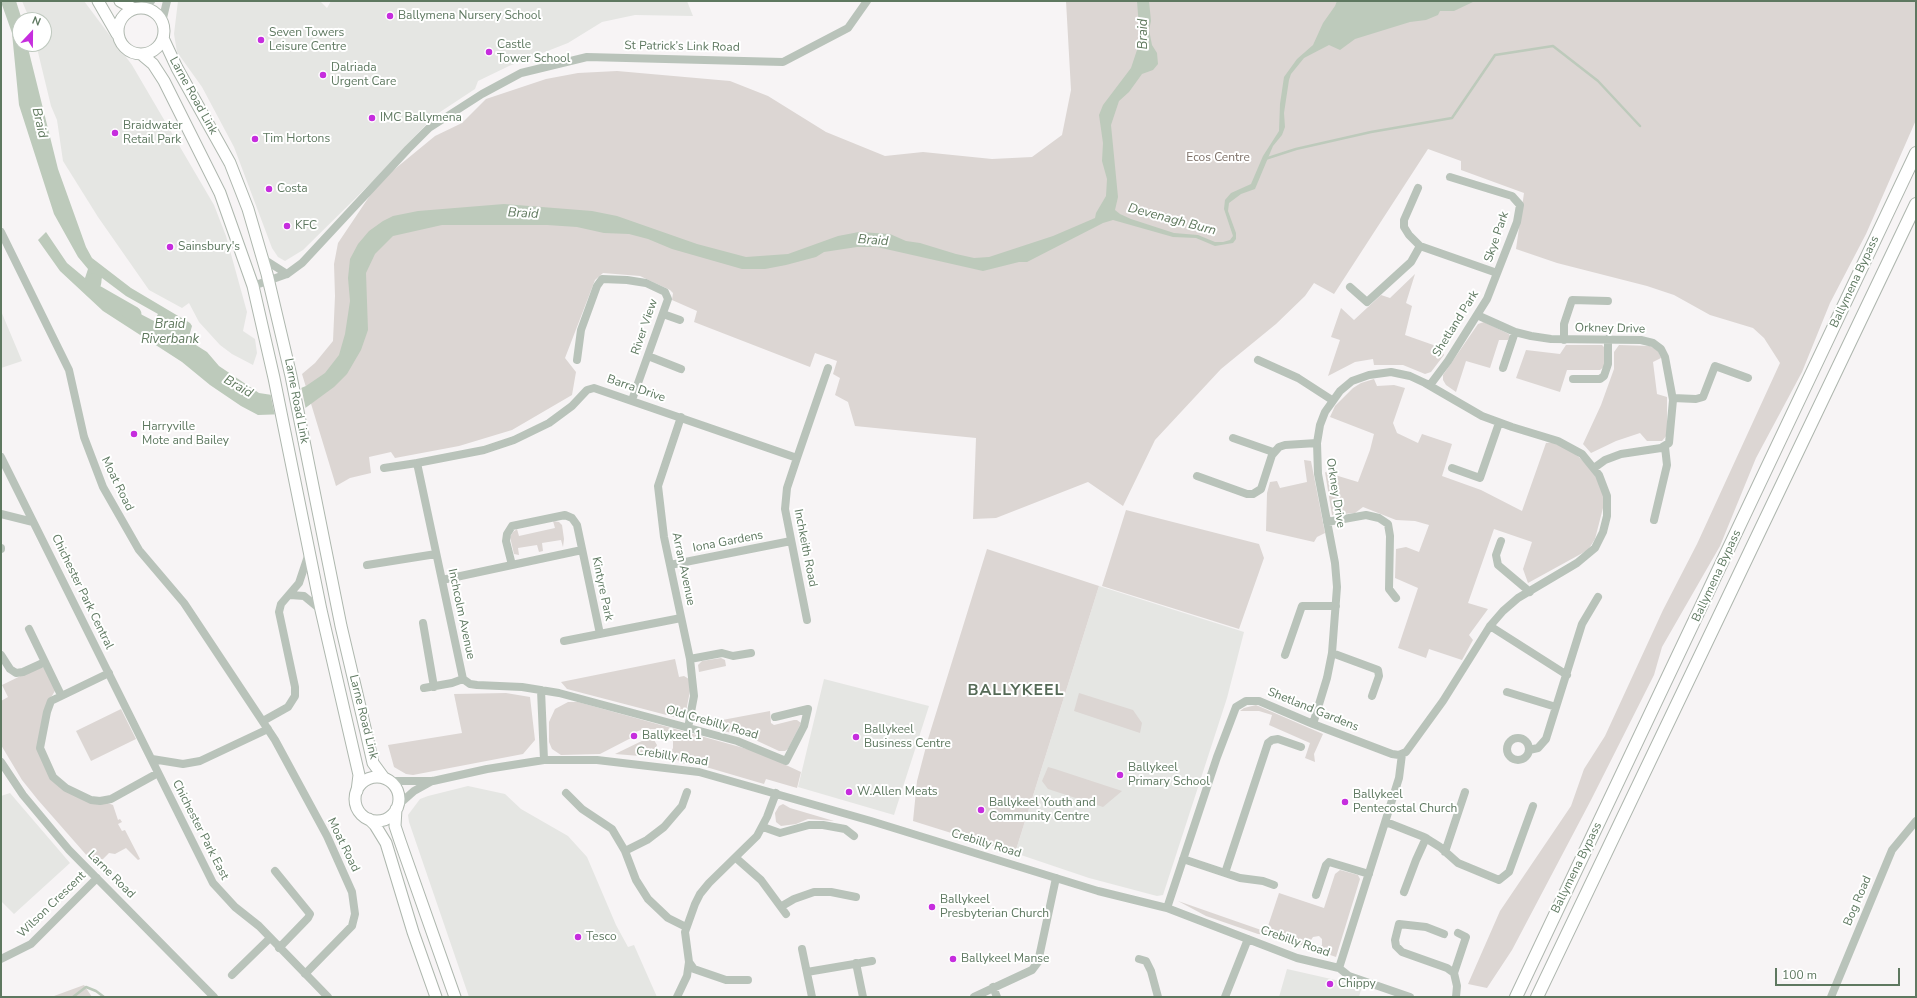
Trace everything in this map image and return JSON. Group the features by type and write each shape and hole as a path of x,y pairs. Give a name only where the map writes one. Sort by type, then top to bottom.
{"highway":[{"name":"Ballymena Bypass","path":"1516,997 1916,154"},
{"name":"Ballymena Bypass","path":"1537,997 1916,204"}],"main road":[{"path":"98,1 110,19 120,41 128,51 141,54 155,50 163,38 162,22 153,11 137,8 120,1"},
{"path":"118,35 119,22 123,16 137,8"},
{"name":"Larne Road Link","path":"163,38 174,63 230,163 248,209 269,281 291,376 341,626 373,763 387,780"},
{"name":"Larne Road Link","path":"141,54 153,64 164,81 220,193 252,286 274,378 321,610 360,775 357,791"},
{"path":"436,997 413,932 386,843 375,825 359,810 355,797 357,791 365,780 378,777 387,780 397,790 395,826 455,997"},
{"path":"369,819 383,820 397,807"}],"street":[{"path":"137,8 151,1"},
{"path":"162,22 167,1"},
{"name":"St Patrick’s Link Road","path":"252,286 287,274 302,263 421,136 482,94 521,73 587,57 783,62 848,28 868,1"},
{"name":"Skye Park","path":"1418,188 1404,224 1407,232 1420,246 1497,273 1517,222 1520,205 1512,196 1450,177"},
{"name":"Moat Road","path":"1,232 69,370 84,437 103,487 139,550 184,603 268,729 327,836 354,899 355,914 352,926 306,974"},
{"path":"1350,287 1367,302 1412,262 1420,246"},
{"path":"262,258 287,274"},
{"name":"Shetland Park","path":"1430,385 1478,315 1487,299 1497,273"},
{"name":"River View","path":"577,360 581,330 597,286 602,279 627,280 646,283 662,290 668,297 632,400"},
{"path":"1564,340 1565,321 1572,300 1608,301"},
{"path":"663,314 680,320"},
{"name":"Orkney Drive","path":"1478,315 1515,332 1551,339 1641,340 1652,342 1658,346 1665,357 1673,398 1671,440 1665,447"},
{"path":"1503,368 1515,332"},
{"path":"1574,379 1600,379 1604,376 1608,364 1608,339"},
{"path":"648,356 681,369"},
{"path":"1258,360 1298,378 1332,400"},
{"path":"1673,398 1696,399 1703,397 1715,366 1748,378"},
{"path":"797,458 828,368"},
{"name":"Orkney Drive","path":"1313,724 1327,678 1332,653 1336,606 1336,568 1318,474 1317,443 1322,418 1332,400 1349,383 1372,374 1400,373 1416,378 1478,414 1499,423 1565,443 1582,454 1594,468"},
{"name":"Barra Drive","path":"384,468 484,450 522,437 549,423 591,388 598,388 797,458"},
{"name":"Arran Avenue","path":"681,417 658,486 664,537 690,659 694,696 688,728"},
{"path":"1452,468 1480,478 1499,423"},
{"path":"1233,438 1273,452"},
{"path":"1197,476 1248,494 1254,494 1261,489 1273,452 1285,444 1317,443"},
{"path":"1339,968 1351,936 1386,822 1400,774 1402,754 1408,750 1443,701 1490,626 1507,606 1577,563 1590,554 1597,544 1606,522 1608,509 1606,490 1594,468 1606,460 1621,454 1665,447 1667,465 1654,520"},
{"name":"Chichester Park Central","path":"1,457 152,759"},
{"name":"Inchkeith Road","path":"797,458 785,500 791,541 807,620"},
{"name":"Inchcolm Avenue","path":"417,463 463,679"},
{"path":"1,514 33,522"},
{"name":"Kintyre Park","path":"512,565 507,535 510,528 517,524 565,515 575,520 600,634"},
{"path":"1327,522 1366,515 1379,518 1388,524 1390,536 1389,589 1396,598"},
{"name":"Iona Gardens","path":"670,565 791,541"},
{"path":"1501,541 1496,555 1498,565 1530,592"},
{"name":"Kintyre Park","path":"442,580 582,550"},
{"path":"263,721 288,707 295,693 279,614 281,604 290,595 303,574 309,552"},
{"path":"367,564 436,554"},
{"path":"290,595 304,596 321,610"},
{"path":"1529,750 1538,748 1544,742 1567,675 1582,624 1598,597"},
{"path":"1285,654 1302,606 1336,606"},
{"name":"Kintyre Park","path":"564,641 681,618"},
{"path":"423,623 434,687"},
{"path":"1490,626 1567,675"},
{"path":"29,629 61,695"},
{"path":"690,659 722,653 733,656 751,653"},
{"path":"1332,653 1378,670 1379,676 1372,696"},
{"path":"1,656 10,669 16,673 23,672 45,662"},
{"path":"109,673 52,700 48,708 40,748 53,777 59,783 90,799 100,801 111,799 158,773"},
{"path":"424,688 434,687 463,679 470,684 477,685 541,690 544,760"},
{"name":"Old Crebilly Road","path":"541,690 751,745 786,761 804,726 808,709 775,716"},
{"path":"1507,692 1556,707"},
{"name":"Shetland Gardens","path":"1167,908 1217,757 1232,714 1237,706 1248,701 1258,701 1392,754 1402,754"},
{"path":"152,759 183,764 200,762 268,729"},
{"path":"1225,873 1268,743 1272,740 1278,739 1301,747"},
{"name":"Chichester Park East","path":"152,759 213,883 235,906 259,926 328,997"},
{"name":"Crebilly Road","path":"387,780 433,781 487,769 544,760 597,760 700,772 776,793 1056,878 1167,908 1297,958 1339,968 1349,976 1410,997"},
{"name":"Larne Road","path":"1,762 34,809 97,878 214,997"},
{"name":"Crebilly Road","path":"397,807 414,791 433,781"},
{"path":"625,851 664,828 682,806 687,792"},
{"path":"1445,852 1465,792"},
{"path":"566,793 582,809 609,826 625,851 636,880 648,899 668,918 686,927"},
{"path":"677,997 687,976 689,962 685,938 686,927 700,894 709,883 751,843 762,827 776,793"},
{"path":"1386,822 1426,838 1458,863 1495,880 1502,878 1509,872 1533,806"},
{"name":"Bog Road","path":"1831,997 1892,850 1916,821"},
{"path":"762,827 780,833 809,825 823,825 845,829 854,836"},
{"path":"1404,892 1426,838"},
{"path":"736,858 761,880 784,910 794,899 814,892 831,892 856,897"},
{"path":"1183,859 1240,878 1263,881 1274,885"},
{"path":"1316,895 1326,865 1329,862 1369,874"},
{"path":"275,871 310,914 308,918 279,948"},
{"name":"Wilson Crescent","path":"1,959 31,944 97,878"},
{"path":"974,997 1032,970 1038,962 1056,878"},
{"path":"1444,934 1426,927 1400,924 1395,940 1396,946 1402,952 1447,968 1454,973"},
{"path":"1456,997 1457,986 1454,973 1466,937 1458,933"},
{"path":"232,976 270,938"},
{"path":"1225,997 1248,939"},
{"path":"802,949 812,997"},
{"path":"1139,959 1146,961 1151,971 1158,997"},
{"path":"807,972 872,961"},
{"path":"689,962 694,969 712,976 729,980 748,980"},
{"path":"856,963 863,997"},
{"path":"993,987 997,997"}],"shaded area":[{"name":"Braidwater Retail Park","path":"22,1 84,1 132,65 214,205 226,236 247,312 243,331 255,339 257,353 253,365 232,354 220,345 199,322 189,303 182,308 149,290 98,217 63,161 57,120 51,106 38,52 52,52 52,12 27,12"},
{"path":"178,1 320,1 327,8 331,1 687,1 693,16 635,15 602,22 568,43 509,66 478,81 475,89 434,116 374,180 303,250 285,261 278,257 272,248 234,147 202,87 177,52 174,34"},
{"path":"1,311 22,361 1,368"},
{"name":"Ballykeel Primary School","path":"1099,586 1244,632 1227,698 1163,895 1157,896 1089,878 1015,853"},
{"path":"824,679 929,706 894,815 798,787"},
{"path":"468,786 505,794 521,809 568,836 587,857 616,925 628,947 634,945 657,997 469,997 409,822 408,815 420,799"},
{"path":"10,793 70,863 14,914 1,901 1,796"},
{"path":"1287,969 1362,986 1359,997 1279,997"}],"green space":[{"name":"Ecos Centre","path":"1066,1 1916,1 1916,120 1866,234 1830,303 1802,372 1756,458 1720,546 1662,647 1654,675 1591,800 1512,950 1487,988 1468,984 1500,911 1571,806 1584,769 1605,736 1663,610 1697,544 1780,363 1764,338 1753,328 1710,315 1674,295 1647,286 1557,263 1516,249 1524,193 1461,170 1461,161 1428,149 1334,294 1314,283 1305,296 1276,324 1221,369 1155,440 1123,506 1088,482 996,518 973,519 976,438 855,426 848,402 835,395 840,378 833,374 837,361 815,353 810,367 694,322 697,311 672,300 673,293 670,290 640,276 603,273 595,280 565,358 576,372 572,395 512,430 459,446 395,458 391,452 369,457 371,473 350,478 336,486 302,374 315,363 333,341 335,296 334,264 338,243 379,182 435,136 462,123 486,99 546,79 578,73 617,71 730,81 768,96 826,132 885,156 923,152 992,159 1032,157 1062,135 1071,90"},
{"path":"1415,274 1406,303 1412,306 1405,335 1439,347 1444,355 1431,372 1425,374 1403,365 1374,365 1373,359 1355,362 1328,376 1340,340 1331,337 1341,308 1354,320 1381,295 1390,298"},
{"path":"1484,322 1509,334 1510,337 1508,340 1499,340 1490,368 1466,361 1456,392 1446,385 1443,380 1443,375 1478,324"},
{"path":"1566,345 1602,345 1605,348 1605,366 1600,370 1567,370 1560,392 1516,378 1526,350 1560,354"},
{"path":"1619,345 1650,346 1658,351 1661,358 1653,362 1657,394 1667,397 1667,435 1662,441 1647,441 1640,433 1616,441 1591,453 1583,444 1601,405 1614,369 1614,352"},
{"path":"1374,379 1377,386 1394,385 1405,388 1393,423 1397,433 1418,443 1422,434 1452,444 1442,476 1481,490 1522,511 1546,443 1554,442 1569,449 1592,470 1603,495 1603,508 1595,539 1588,550 1528,583 1523,569 1532,542 1494,529 1468,603 1488,609 1469,635 1473,640 1462,660 1429,649 1426,658 1398,648 1418,588 1395,578 1396,549 1406,547 1419,552 1429,525 1415,521 1396,520 1363,507 1355,513 1332,515 1325,472 1358,482 1370,450 1374,434 1330,417 1335,406 1353,388 1361,383"},
{"path":"1304,460 1311,461 1325,533 1317,537 1314,542 1266,531 1267,493 1270,482 1277,481 1280,488 1307,482"},
{"path":"1126,510 1259,544 1264,558 1239,629 1102,586"},
{"path":"553,521 559,522 562,525 564,539 563,547 561,540 542,543 543,551 539,552 537,545 518,548 519,555 514,554 510,537 513,532 517,529 519,536 555,528"},
{"path":"987,549 1099,586 1015,853 913,821 917,781 928,739"},
{"path":"721,658 725,660 726,666 699,672 698,665 702,661"},
{"path":"675,659 679,677 684,676 689,679 690,691 686,711 678,718 567,689 561,682"},
{"path":"39,667 46,668 56,689 49,701 39,744 58,784 113,805 118,820 120,819 122,822 118,824 122,831 125,830 140,859 138,860 126,848 115,854 109,853 96,866 22,780 1,745 1,701 8,697 2,685"},
{"path":"506,693 530,697 535,740 523,754 413,775 406,774 394,767 388,745 462,733 454,694"},
{"path":"1079,693 1133,710 1142,723 1140,733 1074,711"},
{"path":"568,702 578,702 758,752 801,772 797,788 766,779 764,784 706,767 681,763 670,754 673,748 673,741 659,729 651,729 642,733 641,730 630,734 631,738 600,754 561,755 552,749 549,742 549,722 555,709"},
{"path":"1256,705 1323,734 1314,754 1315,762 1305,758 1310,743 1269,725 1272,715 1259,711 1240,711 1244,708"},
{"path":"121,709 136,739 91,761 76,731"},
{"path":"770,711 771,723 774,725 794,720 801,723 788,749 785,751 779,751 751,738 724,731 719,727 717,721"},
{"path":"648,738 654,740 657,745 654,752 650,755 640,756 615,754"},
{"path":"1048,767 1122,791 1103,807 1048,789 1042,781"},
{"path":"783,804 790,808 834,821 808,819 796,824 781,826 776,822 775,813 779,806"},
{"path":"1340,870 1358,875 1360,879 1336,957 1275,936 1258,934 1206,916 1178,901 1264,931 1267,929 1279,893 1324,908 1335,874","holes":["1319,936 1322,939 1322,945 1319,948 1313,948 1311,944 1313,937"]},
{"path":"84,985 92,997 51,997 54,996"}],"water":[{"name":"Braid Riverbank","path":"16,1 19,12 12,12 12,33 1,2"},
{"name":"Braid Riverbank","path":"1137,1 1149,1 1151,21 1149,30 1152,45 1157,53 1158,64 1153,70 1142,74 1129,92 1119,101 1111,125 1118,197 1115,210 1131,219 1174,233 1198,235 1215,242 1230,240 1233,236 1224,209 1225,200 1231,193 1251,184 1263,156 1279,131 1280,104 1284,77 1297,59 1313,45 1323,23 1337,1 1475,1 1454,11 1440,11 1438,15 1426,20 1410,22 1355,39 1340,50 1329,45 1304,58 1291,74 1284,113 1285,127 1282,135 1273,146 1255,189 1241,194 1229,203 1228,211 1236,233 1236,239 1233,243 1215,246 1196,238 1173,237 1113,220 1103,223 1027,262 1019,262 983,271 877,247 857,247 824,252 816,257 765,269 742,269 672,249 648,239 629,234 604,233 577,227 547,225 442,225 393,236 375,254 366,273 368,330 361,350 347,374 334,387 304,409 287,414 258,415 241,406 210,385 182,362 103,311 60,271 38,240 46,232 67,263 85,278 88,269 78,257 54,214 19,105 14,52 29,52 58,169 86,247 92,258 131,288 190,323 192,326 188,340 207,352 219,366 259,393 272,395 291,392 306,386 325,373 339,355 345,334 350,301 348,278 350,259 358,244 369,231 393,216 418,211 504,204 592,211 617,216 697,244 746,257 788,254 838,236 859,232 890,234 906,241 920,243 974,258 989,257 1053,236 1095,218 1096,213 1106,196 1107,179 1102,161 1103,143 1099,115 1103,105 1131,68 1140,41","holes":["102,278 126,296 158,314 154,321 121,304 114,305 102,299 102,292 99,286"]}],"pier":[{"path":"301,386 306,410 287,416 275,416 270,392 290,390"}],"waterway":[{"path":"1265,159 1296,149 1371,132 1452,118 1495,55 1553,46 1598,81 1640,126"},
{"path":"94,281 92,290 134,314"},
{"path":"73,997 86,987 96,991 104,997"}],"place":[{"name":"Ballymena Nursery School","path":"390,16"},
{"name":"Seven Towers Leisure Centre","path":"261,40"},
{"name":"Castle Tower School","path":"489,52"},
{"name":"Dalriada Urgent Care","path":"323,75"},
{"name":"IMC Ballymena","path":"372,118"},
{"name":"Braidwater Retail Park","path":"115,133"},
{"name":"Tim Hortons","path":"255,139"},
{"name":"Costa","path":"269,189"},
{"name":"KFC","path":"287,226"},
{"name":"Sainsbury's","path":"170,247"},
{"name":"Harryville Mote and Bailey","path":"134,434"},
{"name":"Ballykeel 1","path":"634,736"},
{"name":"Ballykeel Business Centre","path":"856,737"},
{"name":"Ballykeel Primary School","path":"1120,775"},
{"name":"W.Allen Meats","path":"849,792"},
{"name":"Ballykeel Pentecostal Church","path":"1345,802"},
{"name":"Ballykeel Youth and Community Centre","path":"981,810"},
{"name":"Ballykeel Presbyterian Church","path":"932,907"},
{"name":"Tesco","path":"578,937"},
{"name":"Ballykeel Manse","path":"953,959"},
{"name":"Chippy","path":"1330,984"}],"district":[{"name":"BALLYKEEL","path":"1016,691"}],"water label":[{"name":"Braid","path":"1144,34"},
{"name":"Braid","path":"39,123"},
{"name":"Braid","path":"523,214"},
{"name":"Devenagh Burn","path":"1172,220"},
{"name":"Braid","path":"873,241"},
{"name":"Braid","path":"238,387"}]}
